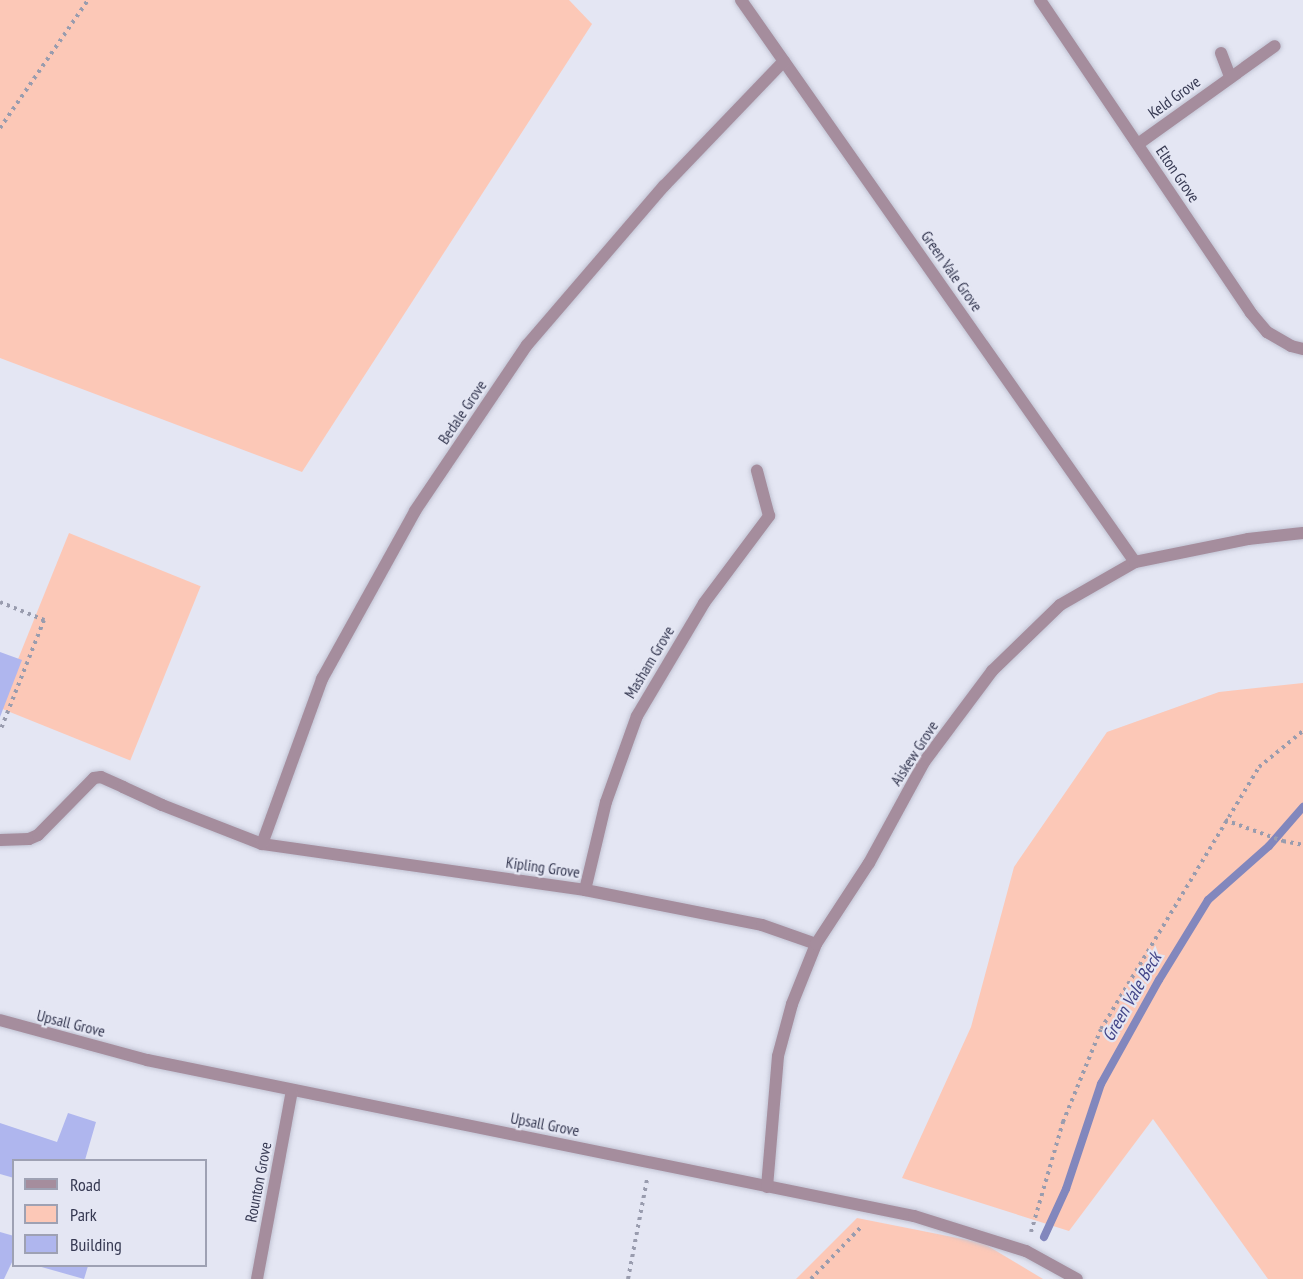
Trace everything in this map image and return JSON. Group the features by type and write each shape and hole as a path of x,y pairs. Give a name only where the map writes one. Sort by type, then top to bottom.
{"street":[{"name":"Green Vale Grove","path":"741,0 1135,562"},
{"name":"Elton Grove","path":"1041,0 1251,313 1267,333 1291,346 1303,349"},
{"name":"Keld Grove","path":"1138,144 1275,46"},
{"path":"1221,53 1230,76"},
{"name":"Bedale Grove","path":"262,844 322,679 415,511 527,345 664,186 784,61"},
{"name":"Masham Grove","path":"585,890 606,802 637,716 704,603 769,516 757,471"},
{"name":"Aiskew Grove","path":"766,1187 778,1056 792,1005 816,944 869,863 924,762 992,671 1060,605 1135,562 1248,538 1303,533"},
{"name":"Kipling Grove","path":"0,840 17,840 38,835 94,778 101,777 162,805 262,844 585,890 762,925 816,944"},
{"name":"Upsall Grove","path":"0,1020 147,1060 914,1216 1026,1251 1077,1279"},
{"name":"Rounton Grove","path":"256,1279 292,1090"}],"path":[{"path":"0,128 88,0"},
{"path":"0,602 44,620 0,731"},
{"path":"1026,1251 1063,1122 1101,1029 1258,767 1303,731"},
{"path":"1225,820 1283,841 1303,845"},
{"path":"628,1279 650,1162"},
{"path":"811,1279 861,1227"}],"green space":[{"path":"0,0 569,0 592,24 302,472 0,358"},
{"path":"69,533 201,586 130,761 0,708"},
{"path":"1303,683 1303,1279 1268,1279 1153,1119 1069,1231 902,1178 971,1027 1014,867 1107,732 1219,692"},
{"path":"857,1218 983,1243 1043,1279 796,1279"}],"building":[{"path":"0,652 22,660 0,717"},
{"path":"68,1113 96,1122 85,1159 12,1159 12,1177 0,1174 0,1123 57,1142"},
{"path":"0,1232 12,1235 12,1262 4,1279 0,1279"},
{"path":"42,1267 88,1267 84,1279"}],"waterway":[{"name":"Green Vale Beck","path":"1044,1237 1066,1189 1101,1084 1159,980 1208,900 1269,846 1303,807"}]}
